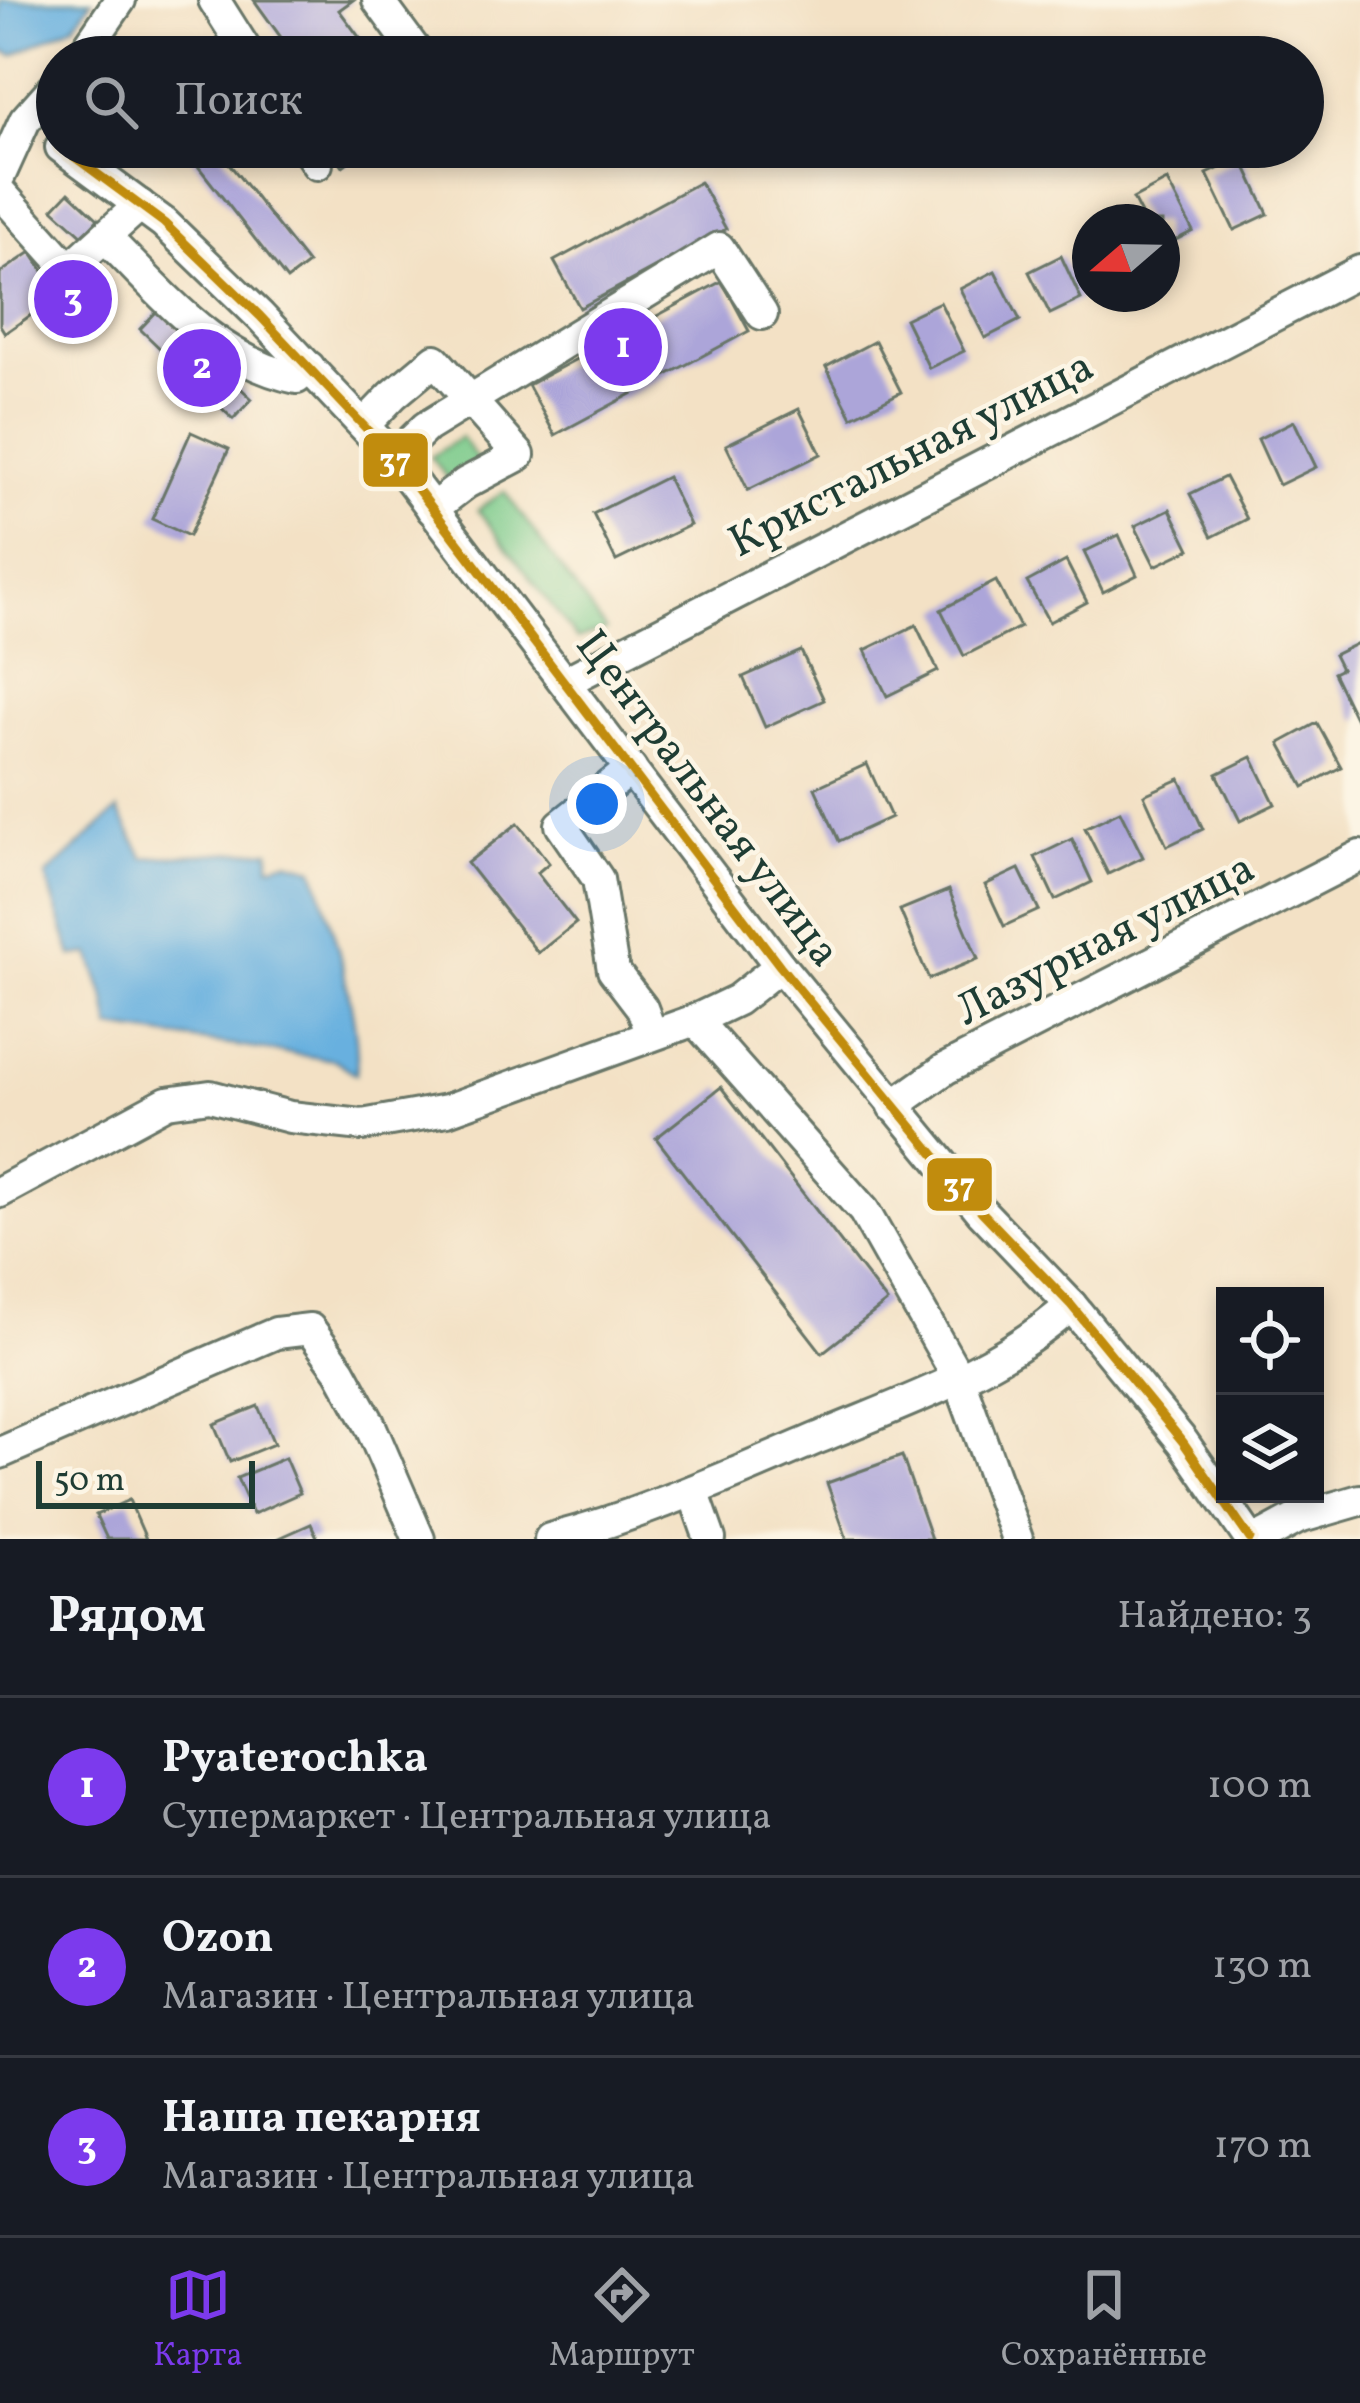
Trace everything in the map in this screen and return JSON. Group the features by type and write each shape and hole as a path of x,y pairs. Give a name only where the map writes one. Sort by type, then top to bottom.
{"street":[{"path":"95,36 120,0"},
{"path":"214,0 237,36"},
{"path":"378,0 405,36"},
{"path":"0,175 13,112"},
{"name":"Центральная улица","path":"89,168 164,223 394,458 781,966 982,1212 1071,1305 1183,1442 1250,1539"},
{"path":"0,192 69,268 140,205"},
{"path":"105,237 211,340 272,373 297,378 309,367"},
{"path":"394,458 426,427 719,248 763,314"},
{"name":"Кристальная улица","path":"565,682 1360,272"},
{"path":"364,425 435,360 519,454 466,483 432,509"},
{"path":"631,769 561,825 598,879 614,970 642,1008 652,1035"},
{"name":"Лазурная улица","path":"893,1106 945,1069 1360,856"},
{"path":"0,1192 167,1102 210,1096 290,1117 362,1125 447,1110 695,1020 737,1000 781,966"},
{"path":"695,1020 864,1211 959,1378 1017,1539"},
{"path":"550,1539 608,1524 692,1491 959,1378 1044,1330 1071,1305"},
{"path":"0,1453 276,1333 310,1329 340,1370 369,1423 419,1539"},
{"path":"692,1491 710,1539"},
{"path":"1259,1539 1298,1518 1360,1500"}],"green space":[{"path":"461,437 480,464 450,482 431,457"},
{"path":"504,491 606,630 577,639 478,510"}],"water":[{"path":"0,0 92,0 74,25 52,36 36,36 36,44 13,55 0,50"},
{"path":"118,810 144,858 270,850 270,866 287,861 314,868 350,1000 356,1074 335,1060 111,1028 90,954 72,956 46,876"}],"building":[{"path":"254,0 353,0 339,10 358,36 280,36"},
{"path":"199,168 233,168 308,264 287,280"},
{"path":"1220,168 1247,168 1268,214 1234,230 1207,174"},
{"path":"1167,181 1179,204 1136,204 1133,199"},
{"path":"700,182 726,229 580,308 554,261"},
{"path":"69,192 98,219 83,236 53,209"},
{"path":"1180,206 1193,231 1180,238"},
{"path":"31,252 60,295 5,333 0,325 0,273"},
{"path":"1061,256 1072,280 1072,303 1050,314 1029,272"},
{"path":"995,271 1020,320 985,338 960,289"},
{"path":"99,272 115,294 77,322 61,300"},
{"path":"722,281 749,331 555,435 528,385"},
{"path":"940,302 964,351 929,368 905,319"},
{"path":"159,309 252,399 233,419 140,329"},
{"path":"875,341 901,392 852,417 826,367"},
{"path":"799,409 821,454 748,490 726,445"},
{"path":"1294,421 1316,467 1279,485 1258,439"},
{"path":"191,432 229,449 189,536 152,519"},
{"path":"667,477 690,525 616,561 593,514"},
{"path":"1225,477 1247,519 1212,537 1190,494"},
{"path":"1170,509 1190,549 1155,566 1135,526"},
{"path":"1119,535 1137,575 1103,592 1084,552"},
{"path":"1066,561 1087,602 1049,622 1027,582"},
{"path":"996,581 1020,627 964,656 941,610"},
{"path":"916,625 938,671 887,696 865,650"},
{"path":"1360,642 1360,718 1356,720 1333,673 1341,669 1334,655"},
{"path":"801,651 824,700 765,727 743,677"},
{"path":"1317,723 1341,767 1304,787 1280,743"},
{"path":"1252,757 1275,804 1240,821 1217,774"},
{"path":"867,764 891,817 839,841 815,788"},
{"path":"1180,779 1203,829 1167,846 1144,795"},
{"path":"1120,811 1143,857 1108,874 1085,828"},
{"path":"518,823 549,863 537,873 576,923 538,953 467,863"},
{"path":"1072,839 1092,882 1055,900 1035,857"},
{"path":"1019,869 1039,910 1004,926 985,885"},
{"path":"949,890 978,959 929,979 900,910"},
{"path":"721,1087 887,1302 822,1353 656,1138"},
{"path":"258,1406 274,1444 230,1462 214,1424"},
{"path":"902,1456 931,1539 847,1539 827,1483"},
{"path":"285,1458 300,1493 253,1514 237,1478"},
{"path":"129,1500 146,1539 107,1539 96,1515"},
{"path":"311,1524 318,1539 277,1539"}],"transit line":[{"name":"37","path":"89,168 164,223 394,458 780,966 982,1212 1071,1305 1183,1442 1250,1539"}],"place":[{"name":"Наша пекарня","path":"73,299"},
{"name":"Pyaterochka","path":"623,347"},
{"name":"Ozon","path":"202,368"}]}
